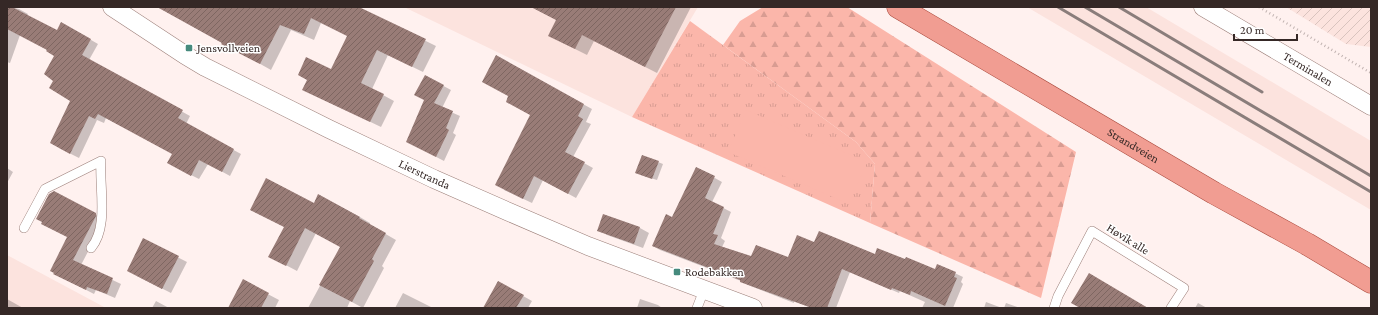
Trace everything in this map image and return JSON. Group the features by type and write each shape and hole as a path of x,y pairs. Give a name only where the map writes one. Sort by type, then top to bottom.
{"main road":[{"name":"Strandveien","path":"898,7 1201,185 1307,244 1371,282"}],"street":[{"name":"Lierstranda","path":"112,7 205,67 343,135 508,212 588,246 753,308"},
{"name":"Terminalen","path":"1203,7 1371,106"}],"lane":[{"path":"24,228 45,189 101,161 102,219 97,241 92,248"},
{"name":"Høvik alle","path":"1054,308 1058,296 1092,231 1184,288 1171,308"},
{"path":"697,308 704,290"}],"path":[{"path":"1259,7 1371,73"}],"shaded area":[{"path":"404,7 698,7 632,117"},
{"path":"1027,7 1146,7 1371,141 1371,210"},
{"path":"1286,7 1371,7 1371,47 1346,44"},
{"path":"7,255 106,308 7,308"}],"green space":[{"path":"763,7 847,7 1076,152 1041,298 870,223 875,164 856,142 723,45 740,21"},
{"path":"690,21 856,142 875,164 870,223 632,117"},
{"path":"746,110 867,162 849,204 728,152"}],"building":[{"path":"7,7 12,7 57,30 61,22 91,39 82,55 183,110 178,118 234,149 222,172 199,160 191,176 167,163 172,154 98,114 95,119 89,116 70,154 50,143 70,101 49,88 53,81 44,74 54,56 46,51 47,50 7,29"},
{"path":"157,7 359,7 426,39 412,67 377,50 361,83 384,94 370,122 302,90 307,80 298,75 306,57 331,69 347,36 311,18 304,34 280,25 260,64 221,44 222,43"},
{"path":"531,7 676,7 645,67 582,35 575,49 548,36 556,20"},
{"path":"496,55 584,104 578,116 583,119 565,152 585,162 568,194 534,176 523,199 495,185 530,115 506,102 508,96 482,82"},
{"path":"425,75 444,85 434,103 453,111 446,128 449,130 436,157 406,142 424,100 414,95"},
{"path":"642,155 659,161 652,179 635,173"},
{"path":"696,167 715,176 705,198 724,207 713,234 718,235 714,244 751,256 756,245 788,257 797,235 814,242 819,231 875,254 877,248 905,259 906,257 935,269 937,264 956,272 954,277 957,278 945,306 911,291 910,295 892,288 891,290 842,269 827,308 812,308 740,282 740,280 652,246 666,214 672,217"},
{"path":"266,178 314,203 318,194 386,233 372,259 374,261 352,302 319,285 340,247 305,228 286,266 268,257 284,227 250,210"},
{"path":"54,191 96,213 96,216 73,260 113,278 107,294 87,287 86,290 53,274 54,273 50,271 67,237 41,224 42,222 36,219 49,194"},
{"path":"603,214 640,227 634,244 597,231"},
{"path":"143,238 179,256 162,289 127,271"},
{"path":"1089,273 1148,308 1080,308 1071,303"},
{"path":"243,279 269,293 261,308 228,308"},
{"path":"498,281 524,295 516,308 483,308"}],"railway":[{"path":"1058,7 1371,192"},
{"path":"1085,7 1371,176"},
{"path":"1119,7 1262,92"}],"place":[{"name":"Jensvollveien","path":"189,48"},
{"name":"Rodebakken","path":"677,272"}]}
